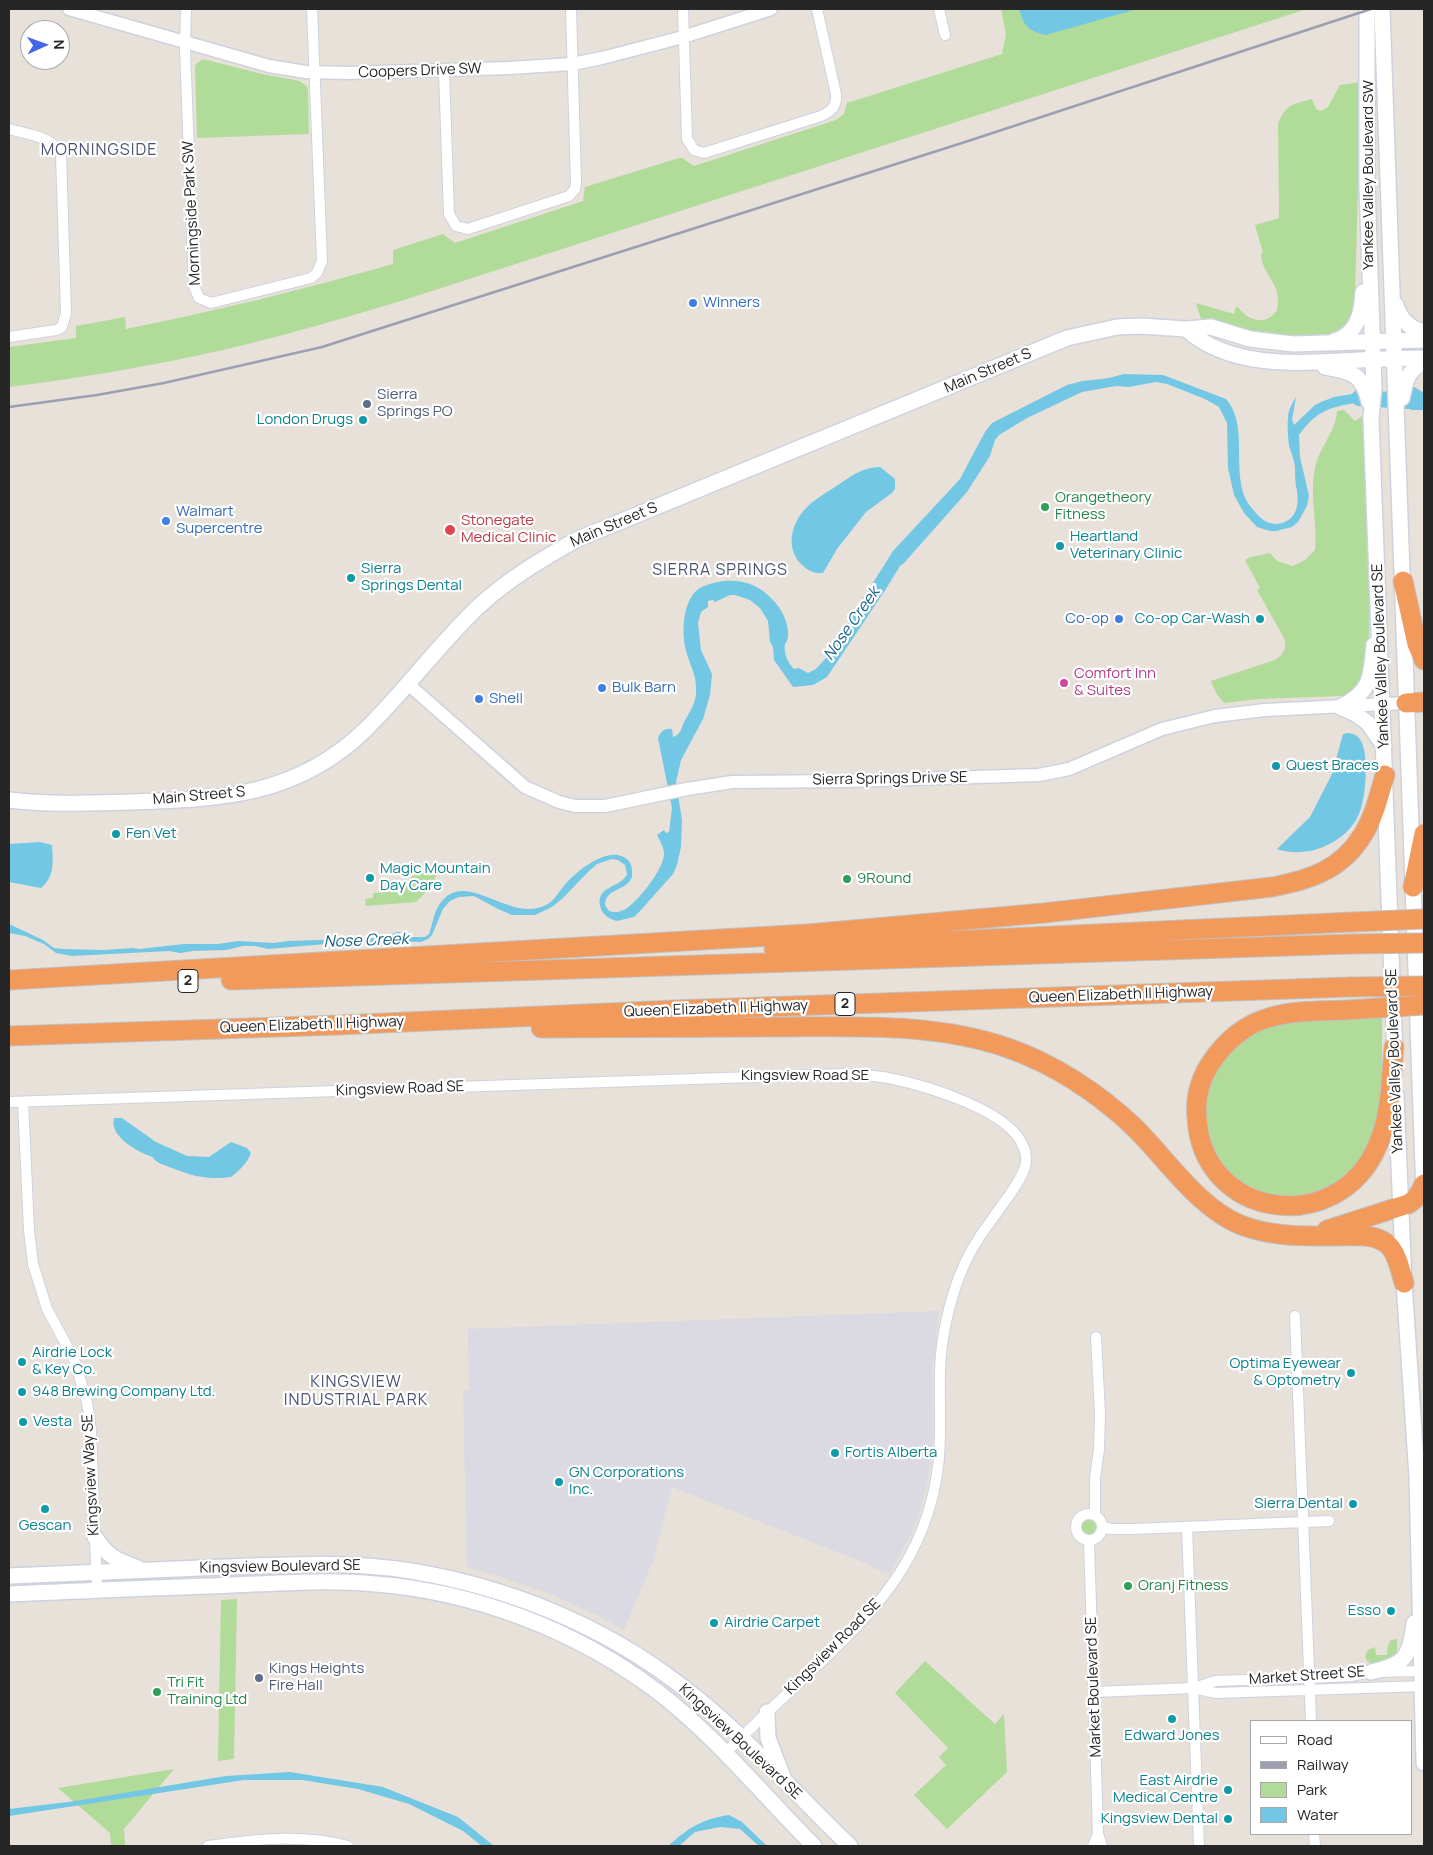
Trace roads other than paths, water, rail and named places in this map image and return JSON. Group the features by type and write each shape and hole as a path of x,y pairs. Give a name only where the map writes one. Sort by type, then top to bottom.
{"highway":[{"path":"1403,581 1417,644 1424,660"},
{"path":"9,980 807,934 1044,913 1272,887 1297,882 1320,874 1354,847 1369,821 1385,775"},
{"path":"1413,888 1424,834"},
{"path":"368,974 529,962 1424,919"},
{"name":"2","path":"9,988 368,974 1424,943"},
{"name":"Queen Elizabeth II Highway","path":"9,1036 339,1025 674,1010 1424,986"},
{"path":"1394,1047 1382,1134 1370,1160 1357,1179 1334,1195 1309,1204 1294,1206 1267,1204 1236,1190 1215,1169 1206,1155 1197,1127 1198,1095 1202,1080 1212,1061 1222,1048 1239,1032 1262,1020 1282,1014 1424,1005"},
{"path":"339,1025 505,1029 875,1028 940,1032 964,1037 1009,1048 1071,1078 1132,1125 1213,1210 1238,1224 1278,1235 1371,1236 1384,1241 1394,1251 1404,1283"},
{"path":"1311,1235 1401,1207 1415,1200 1424,1191"}],"main road":[{"name":"Yankee Valley Boulevard SW","path":"1367,9 1367,186 1373,359"},
{"name":"Yankee Valley Boulevard SW","path":"1382,9 1396,358"},
{"path":"1317,345 1337,341 1344,337 1354,329 1359,317 1364,282 1367,186"},
{"path":"1393,299 1398,313 1406,323 1424,332"},
{"name":"Main Street S","path":"9,800 66,804 175,800 237,795 270,788 308,771 332,757 365,730 460,626 497,591 536,562 578,539 1067,338 1117,328 1141,326 1186,329 1211,327 1261,342 1317,345 1424,340"},
{"name":"Main Street S","path":"1186,329 1195,337 1222,350 1261,360 1296,363 1424,358"},
{"name":"Yankee Valley Boulevard SE","path":"1396,358 1403,581 1415,702 1413,888 1424,1191"},
{"name":"Yankee Valley Boulevard SE","path":"1373,359 1374,387 1371,418 1404,1283 1417,1478 1424,1763"},
{"path":"1296,363 1349,372 1359,378 1365,388 1371,418"},
{"path":"1398,417 1404,387 1410,372 1424,363"},
{"path":"1340,707 1363,692 1368,682 1379,601"},
{"path":"1340,707 1368,723 1384,746"},
{"path":"95,1537 104,1552 144,1570"},
{"name":"Kingsview Boulevard SE","path":"9,1576 144,1570 346,1565 410,1571 469,1582 548,1609 612,1640 638,1655 681,1686 740,1738 850,1846"},
{"path":"1371,1672 1399,1664 1409,1651 1420,1575"},
{"name":"Kingsview Boulevard SE","path":"9,1594 341,1582 399,1587 465,1599 546,1627 607,1657 655,1690 680,1710 725,1753 814,1846"},
{"path":"767,1712 768,1738 785,1783"}],"street":[{"name":"Coopers Drive SW","path":"69,9 263,64 315,72 348,73 444,71 572,64 683,37 771,9"},
{"path":"185,42 186,9"},
{"path":"312,9 315,72"},
{"path":"444,71 449,214 456,226 468,228 569,196 575,189 576,183 571,9"},
{"path":"683,9 688,139 694,150 704,153 821,116 830,112 834,107 836,94 817,9"},
{"path":"939,9 945,36"},
{"name":"Morningside Park SW","path":"185,42 194,286 200,298 210,303 311,278 318,273 322,261 315,72"},
{"path":"9,129 50,142 57,146 61,154 66,312 62,326 56,330 9,337"},
{"name":"Sierra Springs Drive SE","path":"408,684 525,787 558,802 592,807 732,782 848,781 1039,775 1069,769 1162,730 1215,716 1265,710 1415,702"},
{"name":"Kingsview Road SE","path":"9,1102 843,1074 892,1079 939,1092 977,1107 1013,1130 1020,1138 1026,1156 1023,1174 974,1246 960,1276 950,1305 940,1371 941,1434 938,1466 930,1506 917,1541 899,1576 875,1608 829,1655 725,1753"},
{"name":"Kingsview Way SE","path":"23,1102 29,1230 33,1264 47,1309 74,1359 87,1402 91,1431 97,1590"},
{"path":"1295,1316 1311,1720"},
{"path":"1094,1515 1100,1414 1096,1337"},
{"path":"1102,1526 1098,1536 1089,1540 1080,1536 1077,1532 1076,1523 1085,1514 1094,1515 1102,1526 1110,1530 1329,1521"},
{"path":"1187,1527 1199,1846"},
{"name":"Market Boulevard SE","path":"1089,1540 1098,1834 1102,1846"},
{"name":"Market Street SE","path":"1194,1688 1215,1681 1351,1676 1371,1672 1423,1678"},
{"name":"Market Street SE","path":"1095,1692 1194,1688 1216,1693 1310,1689 1423,1678"},
{"name":"Market Boulevard SE","path":"1094,1846 1098,1834"},
{"path":"208,1846 238,1841 281,1838 348,1846"}],"water":[{"path":"1019,9 1137,9 1046,35 1035,32 1028,27"},
{"path":"1124,374 1163,375 1226,399 1236,419 1241,481 1244,495 1248,504 1259,516 1274,524 1289,519 1296,510 1297,505 1295,467 1288,438 1288,415 1296,397 1292,420 1294,425 1315,405 1334,397 1359,393 1361,402 1333,408 1319,414 1299,435 1300,457 1309,496 1307,506 1298,522 1292,527 1276,531 1257,527 1244,513 1234,495 1228,468 1227,423 1219,407 1205,399 1167,384 1156,382 1129,387 1116,386 1082,392 1027,418 999,435 995,440 990,456 967,492 900,566 827,677 813,685 793,687 774,660 768,621 760,608 750,600 730,595 715,602 713,600 708,601 708,607 701,612 698,623 701,650 712,674 710,695 703,719 681,760 676,782 682,820 681,847 677,865 673,874 634,917 617,921 604,914 601,909 600,901 604,891 624,879 627,874 625,865 618,860 612,859 597,864 563,898 552,907 535,915 512,915 474,896 459,897 450,901 443,909 432,935 421,942 394,941 326,944 268,949 243,946 226,950 180,953 169,951 72,956 56,953 44,944 25,936 9,933 9,924 43,940 54,948 104,950 139,949 184,944 218,944 238,941 274,943 383,938 397,932 400,932 401,937 425,937 429,934 437,908 449,895 461,891 473,892 516,907 530,909 544,906 553,900 568,882 589,864 597,859 614,855 624,857 629,861 632,867 632,877 629,882 609,895 605,905 611,912 624,910 649,885 663,860 662,844 657,835 664,830 666,833 669,832 672,808 658,738 667,729 672,729 673,737 679,733 692,709 695,698 696,681 686,652 684,617 688,603 696,591 709,584 721,581 744,582 762,590 776,603 786,621 788,637 785,651 786,658 790,664 794,669 799,668 808,673 816,669 825,659 893,551 960,479 985,432 992,423 1067,385"},
{"path":"1413,386 1424,393 1424,410 1411,410"},
{"path":"880,467 895,479 895,489 866,512 837,549 823,573 813,572 805,568 795,556 792,542 794,527 802,513 813,501 851,476 867,469"},
{"path":"1349,733 1359,738 1365,753 1366,763 1364,797 1359,814 1353,825 1334,841 1312,851 1289,852 1277,849 1310,817 1332,774 1343,734"},
{"path":"40,842 52,845 52,869 46,883 41,888 9,882 9,844"},
{"path":"114,1118 122,1118 156,1142 187,1156 209,1157 231,1142 247,1148 251,1153 243,1166 231,1177 213,1178 196,1176 159,1163 153,1157 131,1147 116,1131"},
{"path":"290,1772 383,1787 458,1817 494,1846 482,1846 463,1831 409,1804 358,1789 302,1780 244,1780 9,1816 9,1809 76,1801 226,1776"},
{"path":"729,1815 742,1822 767,1846 759,1846 740,1829 720,1827 695,1832 679,1846 668,1846 696,1825"}],"waterway":[{"name":"Nose Creek","path":"1359,398 1424,402"}],"railway":[{"path":"9,407 97,395 164,383 322,347 962,143 1371,9"}],"place":[{"name":"Winners","path":"693,303"},
{"name":"Sierra Springs PO","path":"367,404"},
{"name":"London Drugs","path":"363,420"},
{"name":"Orangetheory Fitness","path":"1045,507"},
{"name":"Walmart Supercentre","path":"166,521"},
{"name":"Stonegate Medical Clinic","path":"450,530"},
{"name":"Heartland Veterinary Clinic","path":"1060,546"},
{"name":"Sierra Springs Dental","path":"351,578"},
{"name":"Co-op","path":"1119,619"},
{"name":"Co-op Car-Wash","path":"1260,619"},
{"name":"Comfort Inn & Suites","path":"1064,683"},
{"name":"Bulk Barn","path":"602,688"},
{"name":"Shell","path":"479,699"},
{"name":"Quest Braces","path":"1276,766"},
{"name":"Fen Vet","path":"116,834"},
{"name":"Magic Mountain Day Care","path":"370,878"},
{"name":"9Round","path":"847,879"},
{"name":"Airdrie Lock & Key Co.","path":"22,1362"},
{"name":"Optima Eyewear & Optometry","path":"1351,1373"},
{"name":"948 Brewing Company Ltd.","path":"22,1392"},
{"name":"Vesta","path":"23,1422"},
{"name":"Fortis Alberta","path":"835,1453"},
{"name":"GN Corporations Inc.","path":"559,1482"},
{"name":"Sierra Dental","path":"1353,1504"},
{"name":"Gescan","path":"45,1509"},
{"name":"Oranj Fitness","path":"1128,1586"},
{"name":"Esso","path":"1391,1611"},
{"name":"Airdrie Carpet","path":"714,1623"},
{"name":"Kings Heights Fire Hall","path":"259,1678"},
{"name":"Tri Fit Training Ltd","path":"157,1692"},
{"name":"Edward Jones","path":"1172,1719"},
{"name":"East Airdrie Medical Centre","path":"1228,1790"},
{"name":"Kingsview Dental","path":"1228,1819"}],"district":[{"name":"MORNINGSIDE","path":"99,151"},
{"name":"SIERRA SPRINGS","path":"720,571"},
{"name":"KINGSVIEW INDUSTRIAL PARK","path":"356,1392"}]}
